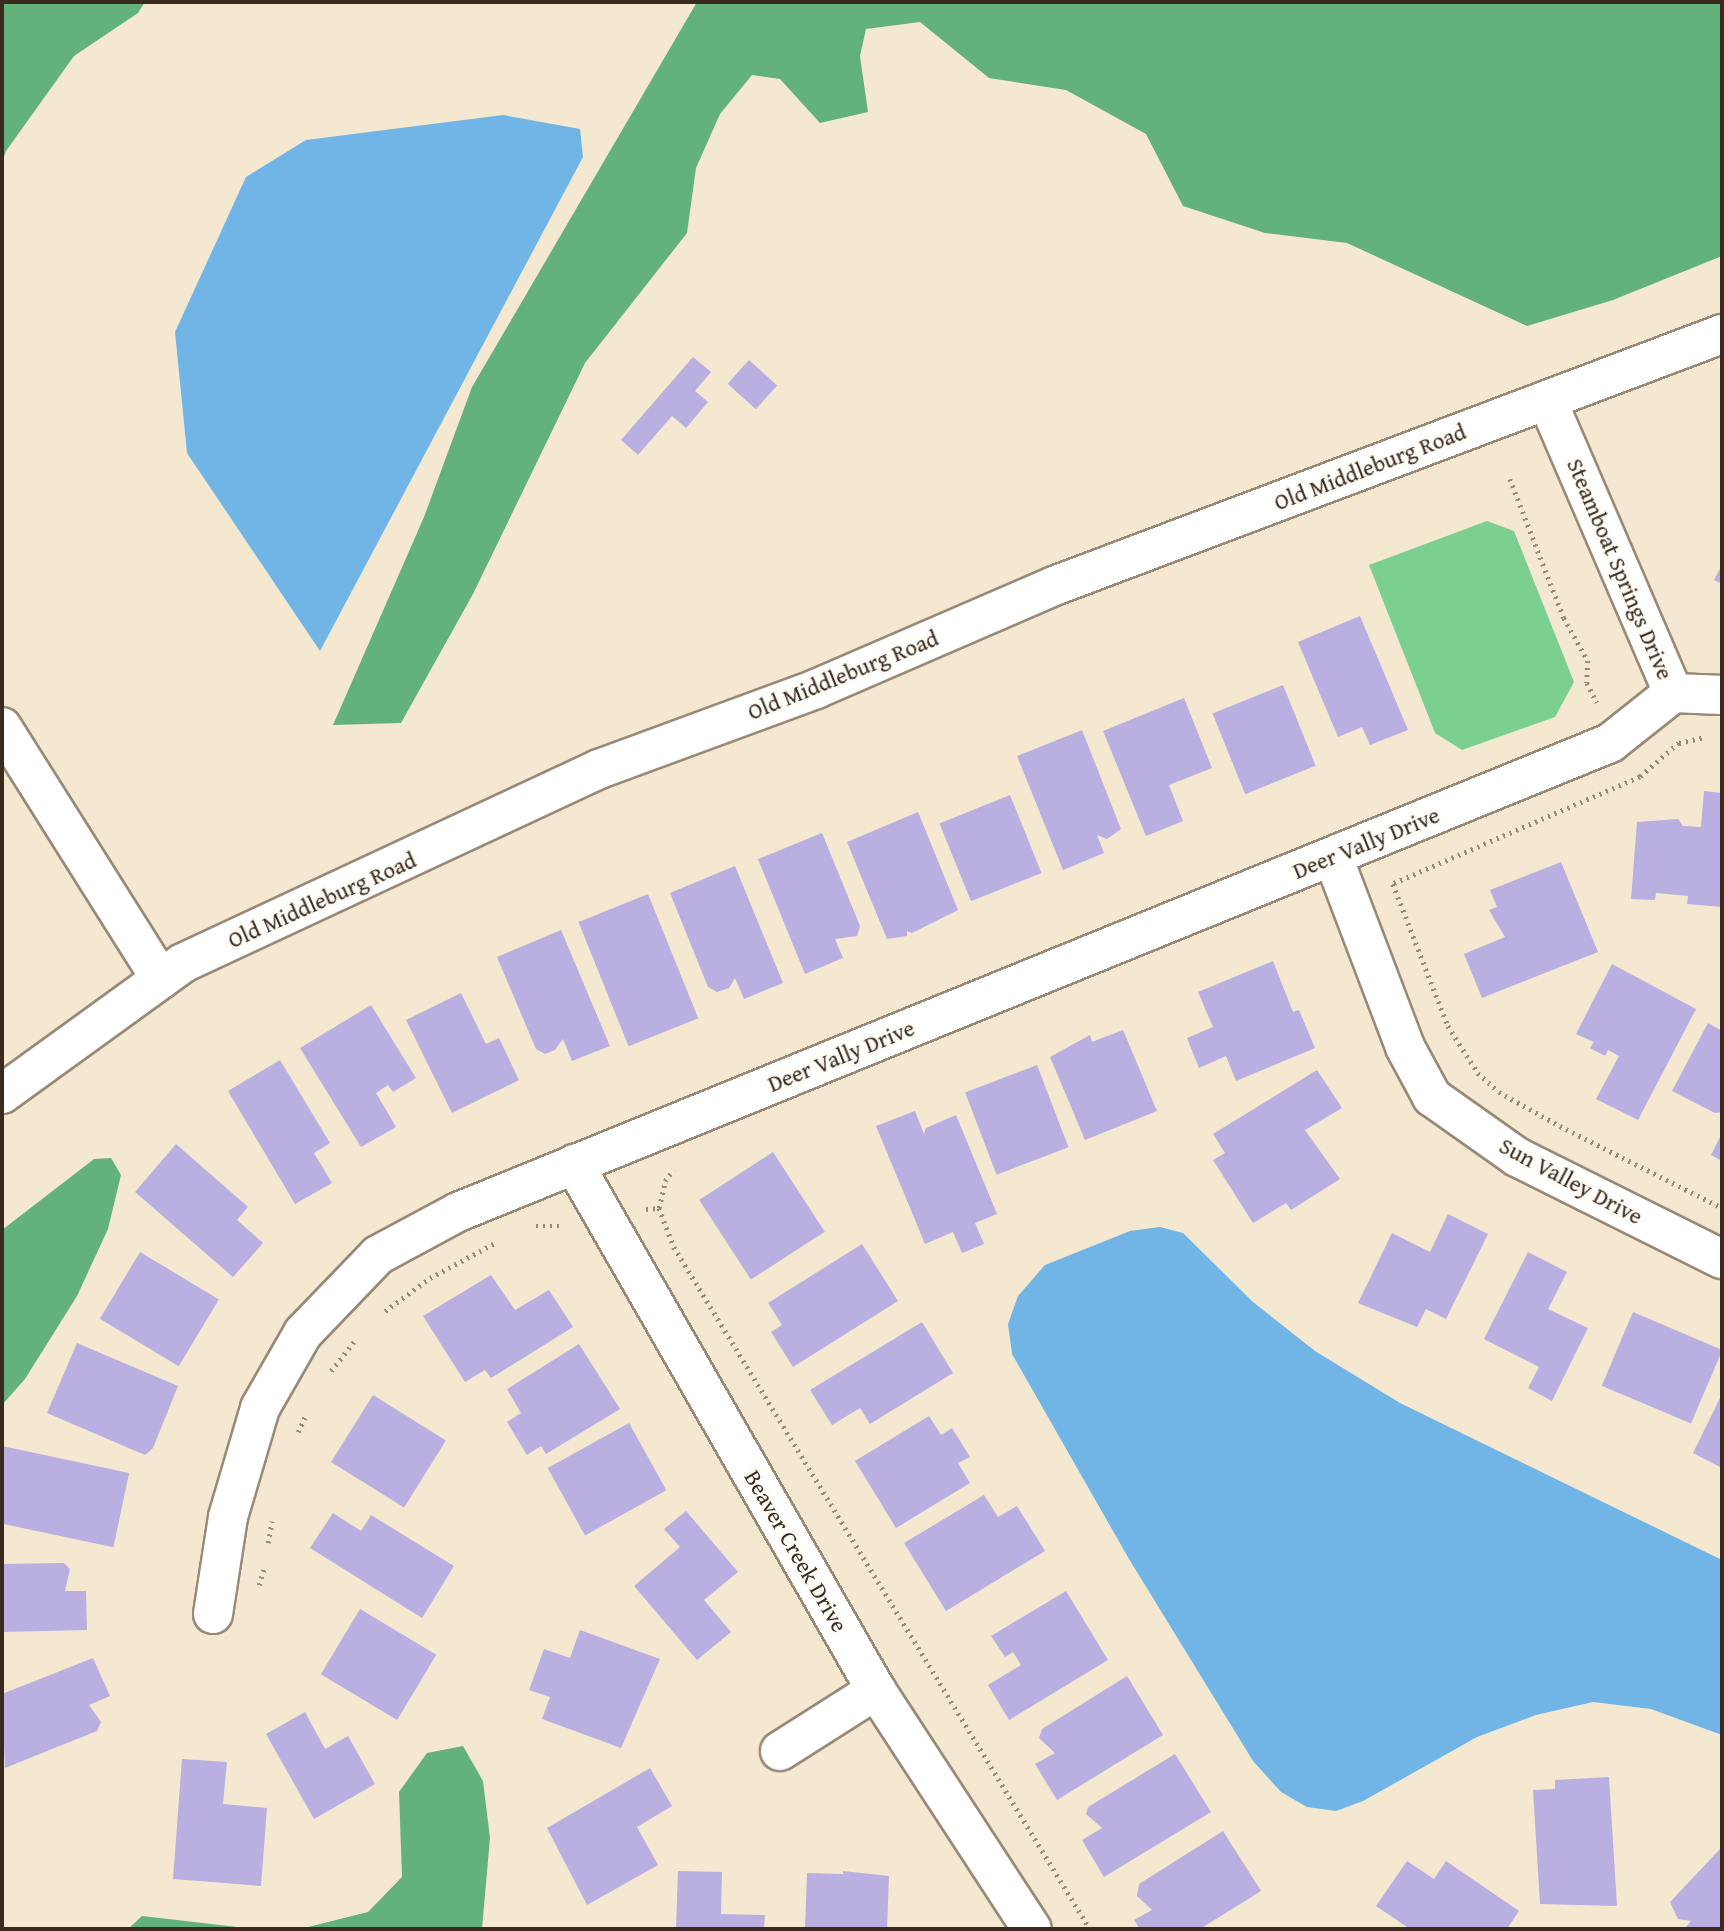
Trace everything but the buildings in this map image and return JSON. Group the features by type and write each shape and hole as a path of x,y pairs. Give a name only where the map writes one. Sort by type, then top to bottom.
{"street":[{"name":"Old Middleburg Road","path":"2,1094 183,963 599,769 816,689 1054,586 1722,334"},
{"name":"Steamboat Springs Drive","path":"1547,400 1672,693 1722,695"},
{"name":"Deer Vally Drive","path":"216,1599 228,1517 260,1408 303,1333 378,1255 458,1212 574,1164 1340,874 1610,743 1672,693"},
{"path":"2,727 161,979"},
{"name":"Sun Valley Drive","path":"1340,874 1405,1047 1432,1097 1517,1157 1722,1259"},
{"name":"Beaver Creek Drive","path":"574,1164 876,1690 1032,1929"},
{"path":"780,1751 876,1690"}],"path":[{"path":"1510,479 1564,618 1588,661 1590,693 1611,713 1667,732 1679,743"},
{"path":"1393,884 1640,777 1679,743 1716,737"},
{"path":"1340,874 1387,875 1393,884 1447,1026 1478,1073 1499,1092 1722,1208"},
{"path":"681,1163 665,1181 659,1208 674,1247 1090,1929"},
{"path":"524,1229 659,1208"},
{"path":"380,1315 430,1278 496,1243"},
{"path":"327,1378 363,1333"},
{"path":"293,1442 310,1407"},
{"path":"216,1599 262,1585 274,1510"}],"green space":[{"path":"2,2 145,2 138,13 74,56 6,151 2,164"},
{"path":"697,2 1722,2 1722,256 1613,300 1527,326 1347,243 1265,233 1183,206 1146,134 1066,90 989,78 920,22 866,29 860,56 868,112 820,123 780,79 752,75 720,114 696,168 687,233 585,363 473,594 401,723 333,725 424,517 472,387"},
{"path":"1487,521 1514,531 1574,682 1555,717 1462,750 1435,733 1369,565"},
{"path":"111,1158 121,1175 108,1229 77,1296 25,1379 2,1405 2,1230 94,1159"},
{"path":"463,1746 483,1781 490,1838 482,1929 300,1929 368,1912 402,1877 399,1792 427,1753"},
{"path":"142,1916 220,1925 254,1929 128,1929"}],"water":[{"path":"503,115 580,129 583,157 320,651 187,453 175,332 246,177 306,140"},
{"path":"1160,1227 1183,1233 1253,1302 1315,1351 1400,1403 1722,1560 1722,1735 1651,1709 1593,1702 1536,1715 1477,1737 1363,1801 1336,1811 1307,1807 1281,1792 1253,1761 1129,1559 1012,1354 1008,1324 1018,1296 1045,1265 1130,1231"}]}
